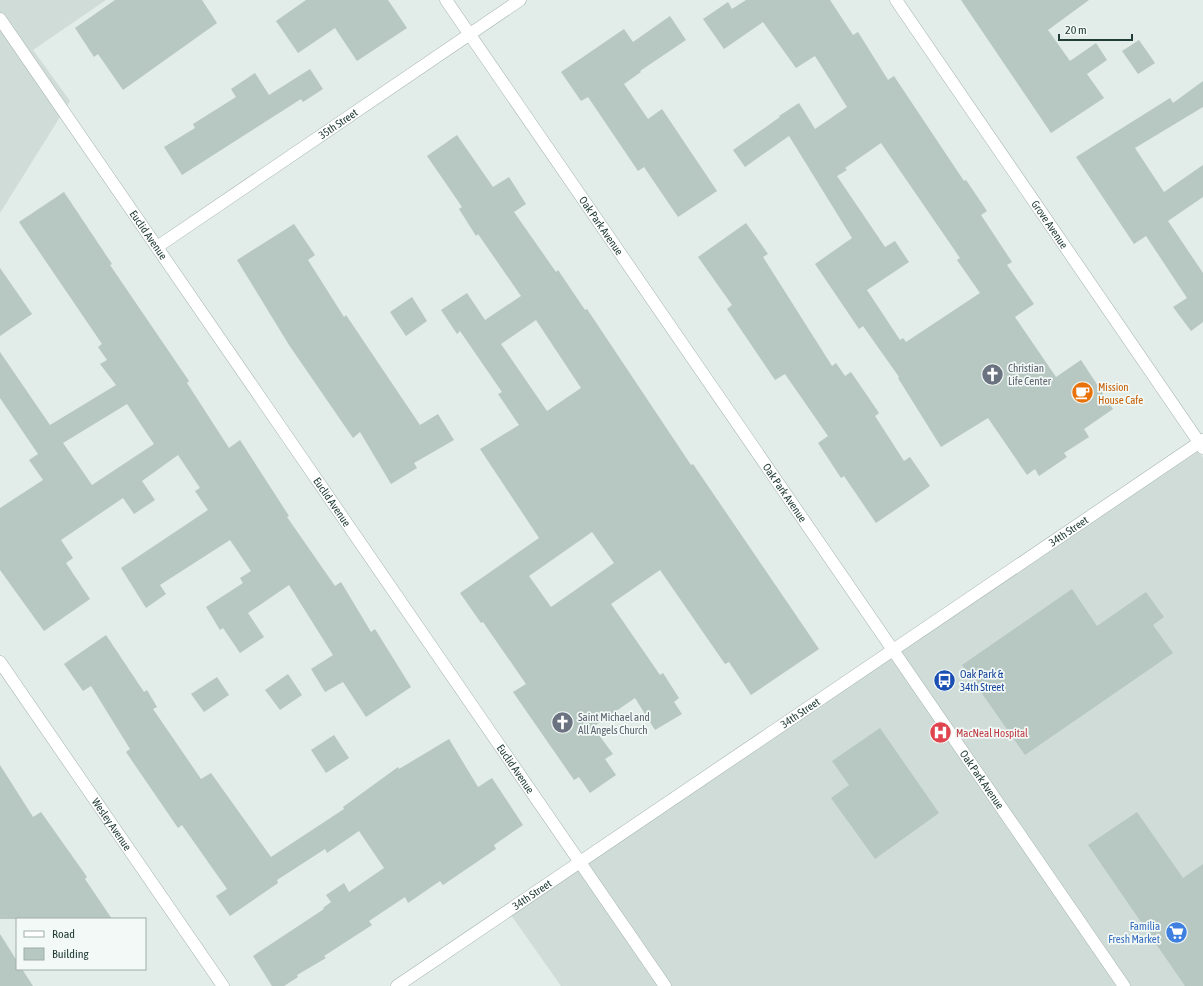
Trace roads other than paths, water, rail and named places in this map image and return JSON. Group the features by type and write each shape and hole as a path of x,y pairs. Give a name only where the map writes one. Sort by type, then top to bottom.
{"street":[{"name":"Oak Park Avenue","path":"446,0 1124,986"},
{"name":"35th Street","path":"157,247 520,0"},
{"name":"Grove Avenue","path":"896,0 1202,444"},
{"name":"Euclid Avenue","path":"0,18 665,986"},
{"name":"34th Street","path":"398,986 893,650 1202,444"},
{"name":"Wesley Avenue","path":"0,662 223,986"}],"place":[{"name":"Christian Life Center","path":"992,374"},
{"name":"Mission House Cafe","path":"1082,393"},
{"name":"Oak Park & 34th Street","path":"944,680"},
{"name":"Saint Michael and All Angels Church","path":"563,723"},
{"name":"MacNeal Hospital","path":"941,733"},
{"name":"Familia Fresh Market","path":"1176,932"}]}
